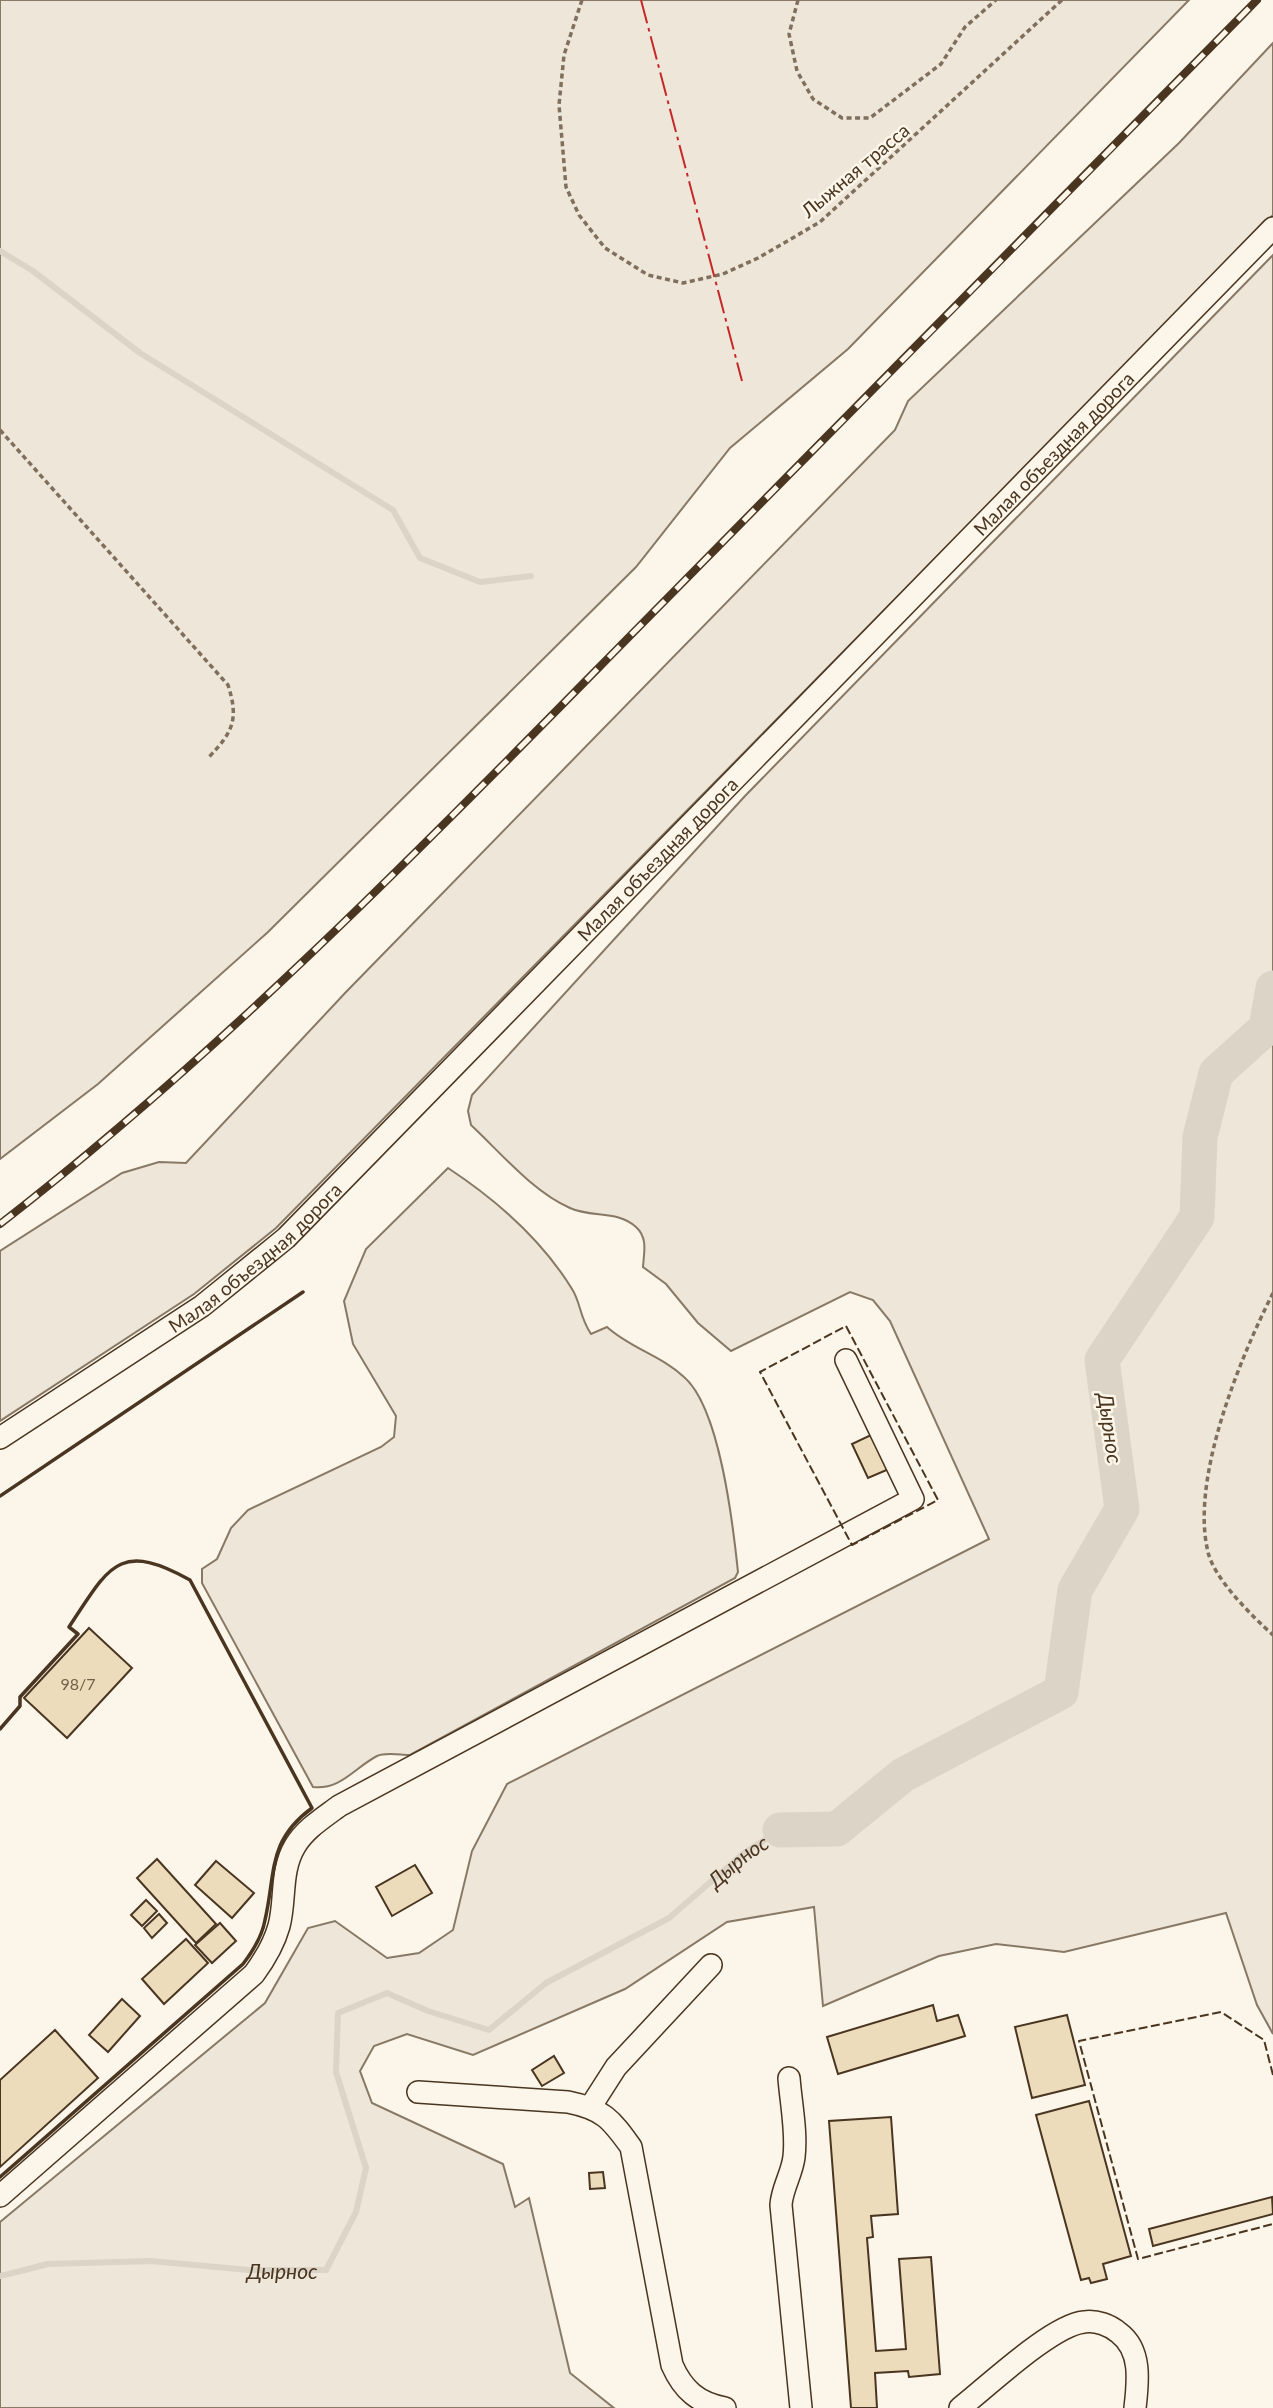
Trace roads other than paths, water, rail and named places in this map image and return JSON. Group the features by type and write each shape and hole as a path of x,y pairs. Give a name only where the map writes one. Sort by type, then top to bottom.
{"street":[{"name":"Малая объездная дорога","path":"0,1438 202,1306 286,1238 1273,228"},
{"path":"0,2196 254,1974 270,1951 279,1925 286,1866 295,1846 309,1828 339,1806 913,1499 846,1360"},
{"path":"590,2106 616,2067 711,1965"},
{"path":"789,2078 795,2145 793,2167 782,2193 781,2205 801,2408"},
{"path":"418,2092 568,2102 590,2106 611,2119 631,2147 675,2372 688,2392 700,2401 726,2408"},
{"path":"960,2408 1055,2333 1084,2322 1113,2328 1128,2339 1137,2368 1135,2408"}],"waterway":[{"path":"0,251 33,271 140,353 393,510 420,558 480,582 531,576"},
{"name":"Дырнос","path":"780,1830 837,1829 903,1775 1061,1692 1075,1590 1122,1509 1102,1360 1197,1217 1200,1137 1216,1073 1266,1028 1273,988"},
{"name":"Дырнос","path":"0,2276 48,2264 151,2261 249,2270 326,2270 356,2212 366,2168 336,2072 338,2013 387,1993 428,2011 489,2030 546,1983 669,1918 744,1853 780,1830"}],"railway":[{"path":"0,1224 165,1088 399,869 1257,0"}]}
